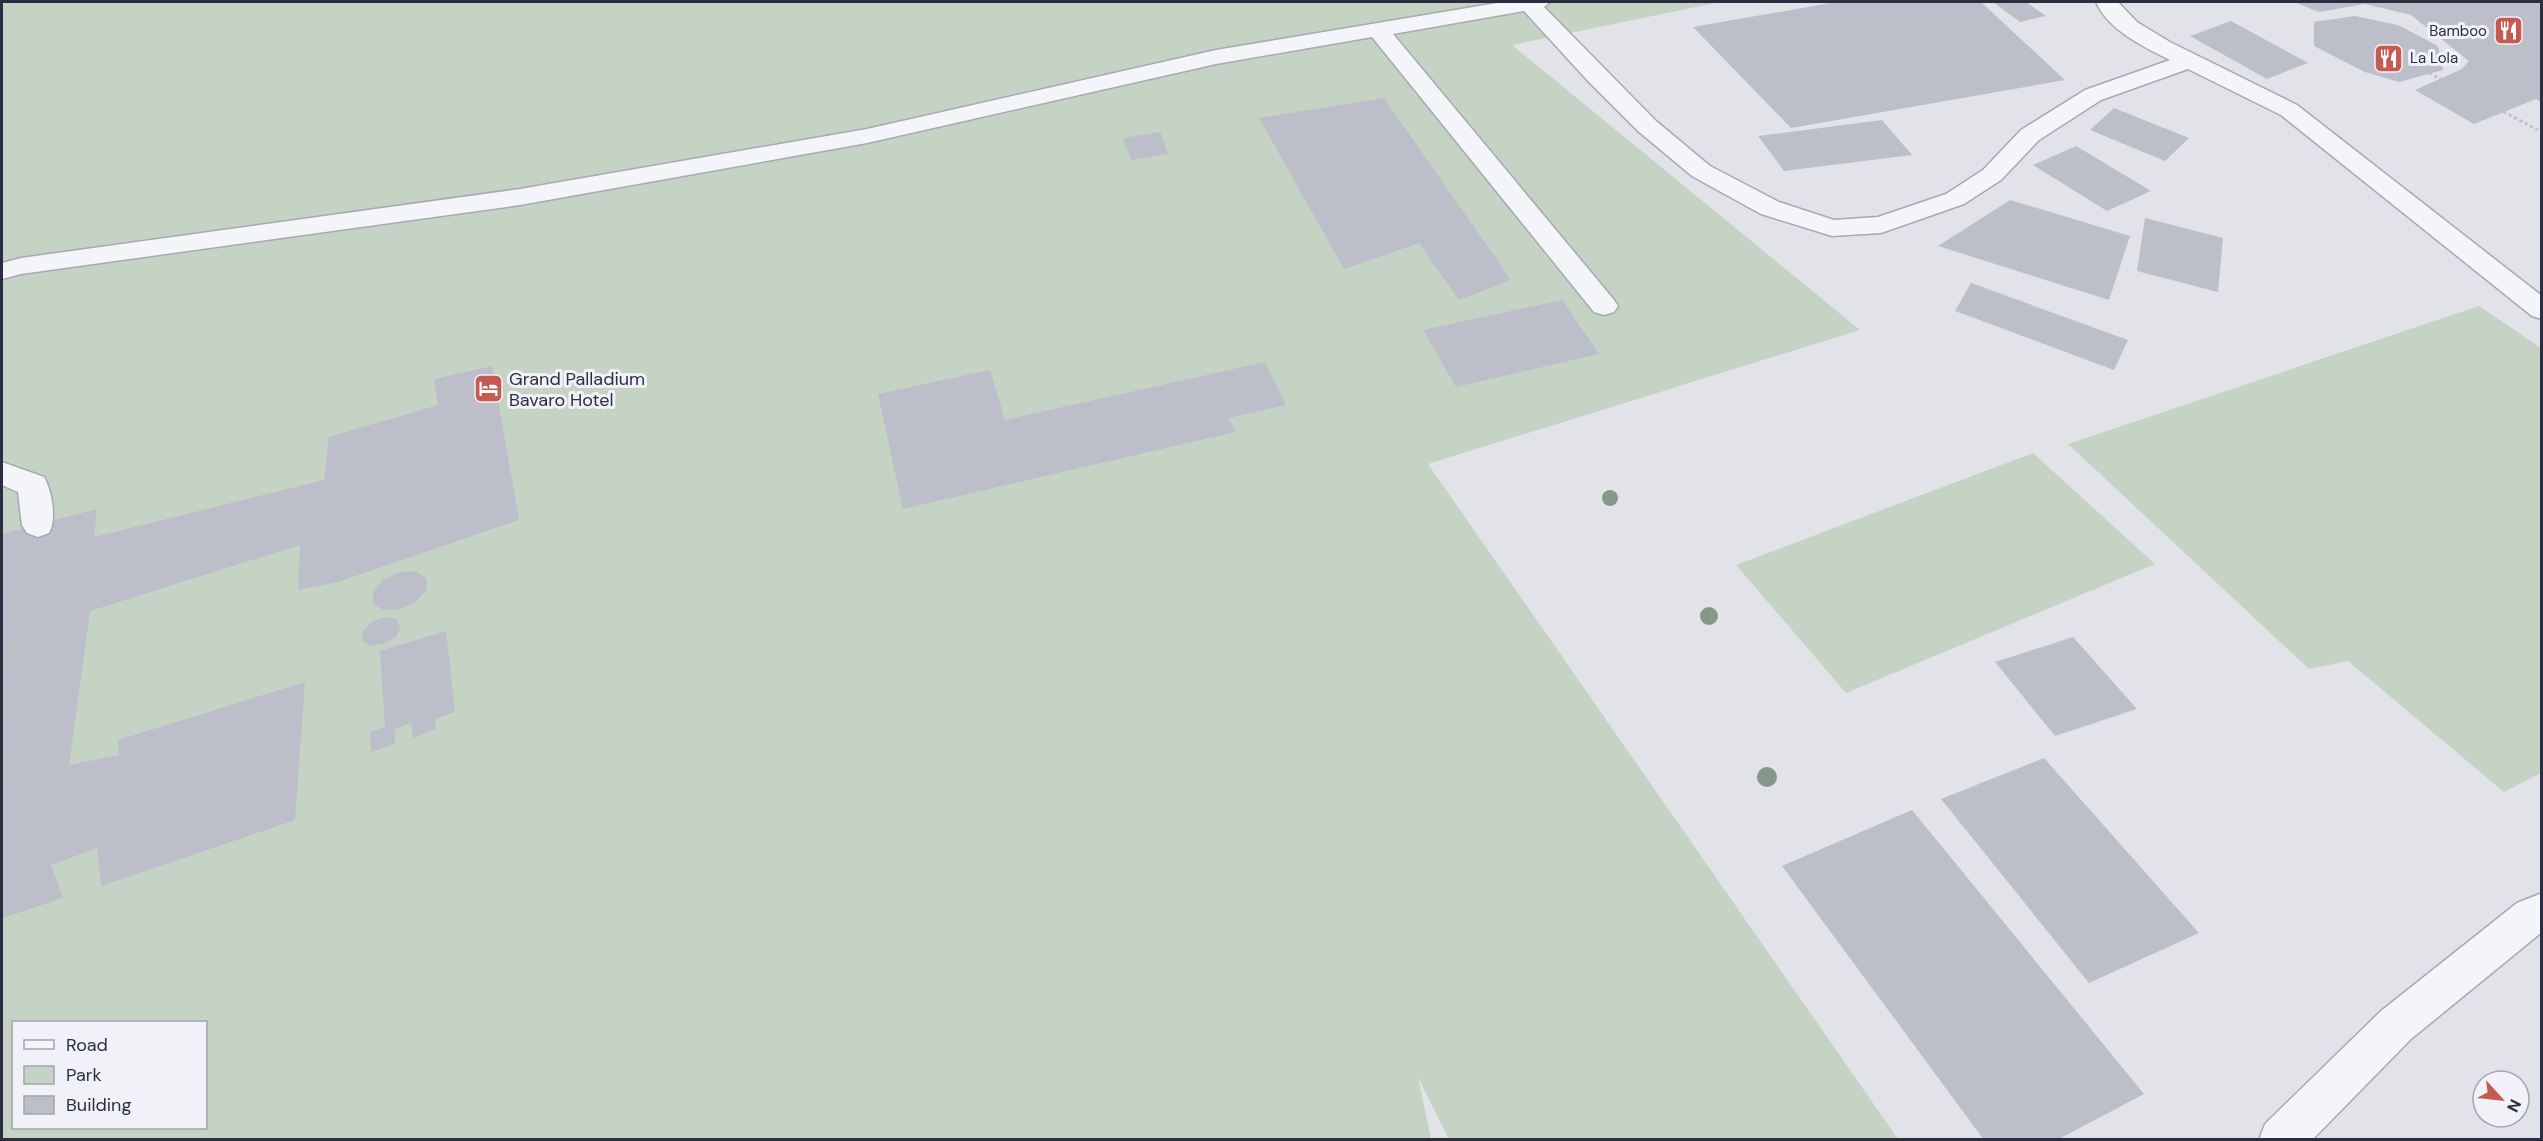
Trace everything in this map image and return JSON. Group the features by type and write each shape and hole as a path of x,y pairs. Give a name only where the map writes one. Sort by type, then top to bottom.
{"lane":[{"path":"2,271 21,266 520,197 844,140 1216,57 1533,2 1603,83 1647,126 1701,171 1770,208 1832,228 1881,225 1955,199 1992,175 2030,135 2093,95 2189,61"},
{"path":"2107,2 2110,9 2129,27 2189,61 2289,110 2541,310"},
{"path":"1377,29 1604,306"},
{"path":"2,473 33,485 38,525"},
{"path":"2281,1140 2396,1026 2530,916 2541,911"}],"path":[{"path":"2430,73 2541,132"}],"green space":[{"path":"2,2 1720,2 1512,45 1860,330 1428,464 1898,1139 1449,1139 1418,1077 1431,1139 2,1140"},
{"path":"2479,306 2541,348 2541,773 2504,792 2348,661 2309,669 2068,444"},
{"path":"2033,453 2155,564 1846,693 1736,565"}],"building":[{"path":"1836,2 1981,2 2065,80 1791,128 1693,27"},
{"path":"1993,2 2026,2 2046,16 2020,22"},
{"path":"2294,2 2542,2 2542,103 2536,99 2474,124 2415,90 2462,69 2469,61 2411,15 2365,4 2319,12"},
{"name":"La Lola","path":"2355,16 2398,25 2438,46 2443,70 2399,82 2365,72 2314,46 2314,22"},
{"path":"2231,21 2308,63 2267,79 2190,36"},
{"path":"1384,98 1511,280 1459,300 1419,243 1344,269 1259,118"},
{"path":"2114,108 2189,138 2165,161 2090,130"},
{"path":"1882,120 1912,155 1784,171 1758,136"},
{"path":"1160,132 1168,154 1131,160 1123,138"},
{"path":"2076,146 2151,191 2107,211 2033,165"},
{"path":"2010,200 2130,236 2109,300 1938,246"},
{"path":"2145,218 2223,238 2218,292 2137,271"},
{"path":"1971,283 2128,340 2114,370 1955,311"},
{"path":"1562,300 1599,354 1456,387 1423,330"},
{"path":"1265,362 1286,405 1229,418 1235,432 903,509 878,394 990,370 1005,420"},
{"path":"492,366 519,520 338,582 298,590 300,545 90,611 69,765 119,755 118,740 305,682 295,820 101,886 97,848 51,865 63,898 2,918 2,534 97,509 94,537 324,480 329,437 438,405 434,379"},
{"path":"416,571 426,578 427,589 417,601 400,609 384,610 373,604 373,592 383,580 400,572"},
{"path":"386,617 397,619 400,627 396,637 383,644 370,646 362,640 363,631 373,621"},
{"path":"446,631 455,712 435,719 436,729 413,738 411,723 395,729 395,744 371,752 370,732 385,727 380,651"},
{"path":"2073,637 2137,709 2055,736 1995,662"},
{"path":"2044,758 2199,933 2089,983 1941,799"},
{"path":"1912,810 2144,1094 2057,1140 1984,1140 1782,866"}],"tunnel":[{"path":"18,669 38,525"},
{"path":"2,785 18,668"}],"place":[{"name":"Bamboo","path":"2508,31"},
{"name":"La Lola","path":"2389,58"},
{"name":"Grand Palladium Bavaro Hotel","path":"488,389"}]}
